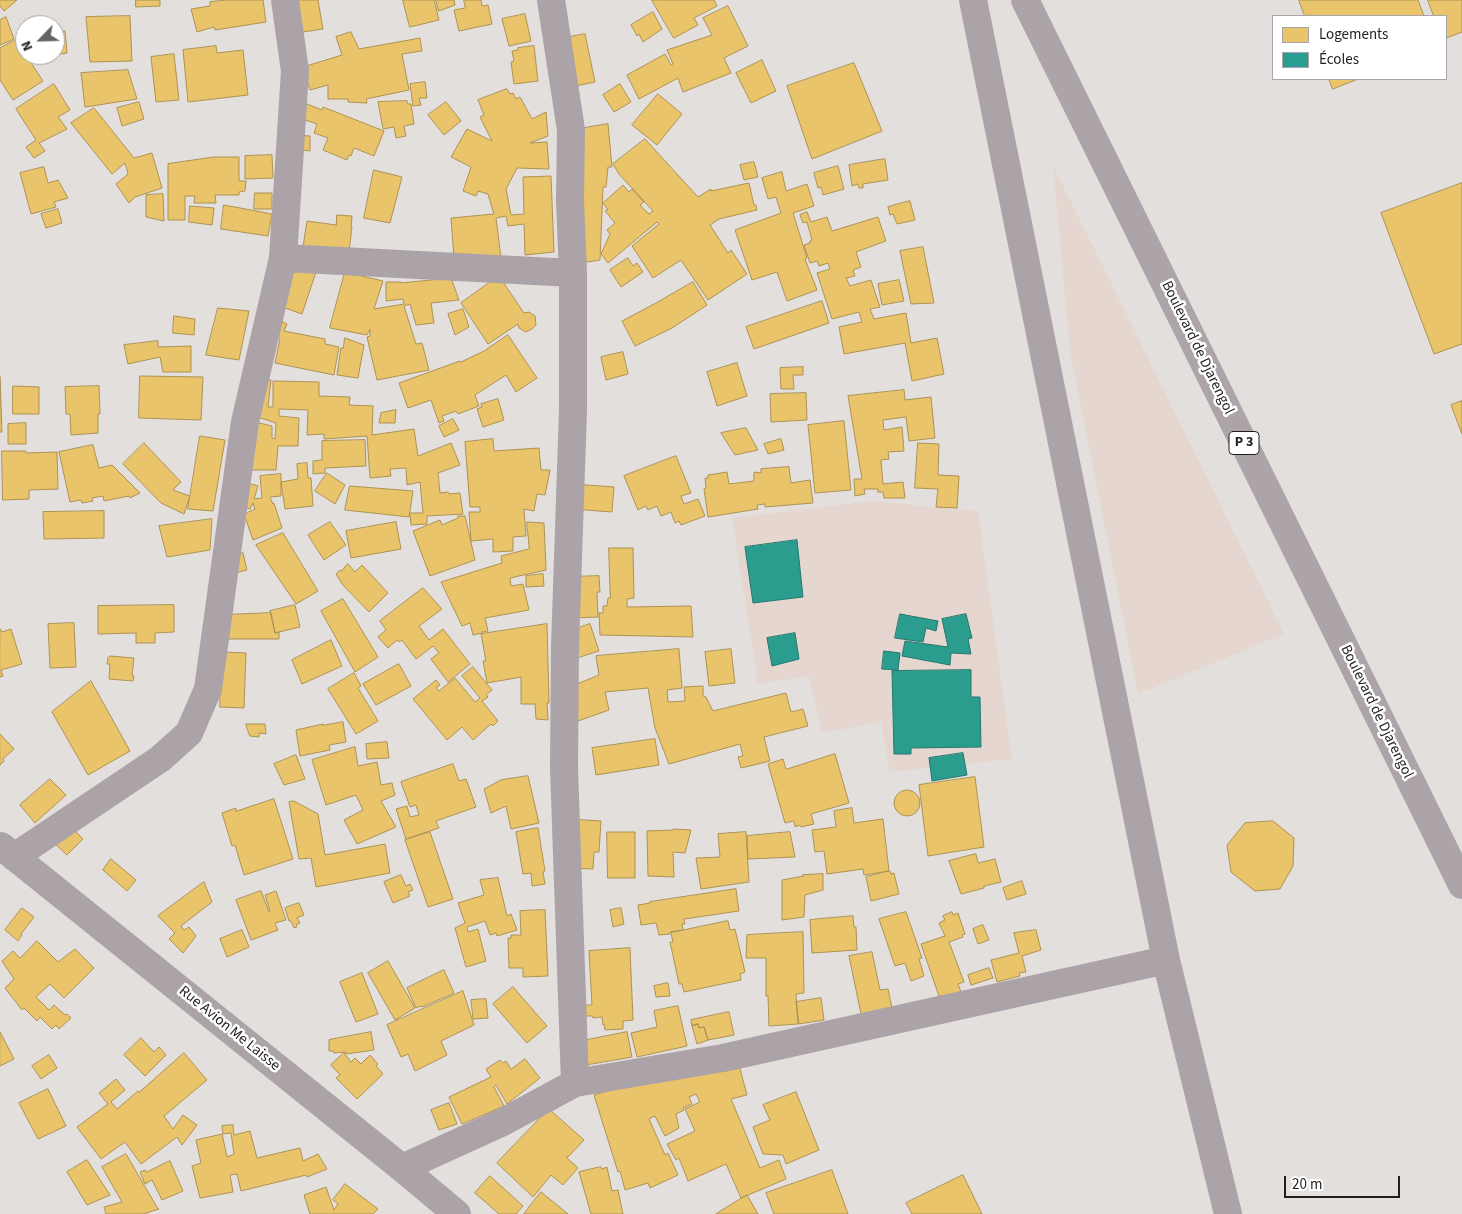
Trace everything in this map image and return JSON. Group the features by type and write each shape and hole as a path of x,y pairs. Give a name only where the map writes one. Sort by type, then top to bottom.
{"main road":[{"name":"Boulevard de Djarengol","path":"1025,0 1462,885"}],"street":[{"path":"7,851 160,759 189,733 208,689 245,422 283,258 295,71 286,0"},
{"path":"551,0 571,130 572,410 565,646 564,768 575,1083"},
{"path":"973,0 1166,960 1228,1214"},
{"path":"283,258 573,273"},
{"name":"Rue Avion Me Laisse","path":"7,851 402,1168 456,1214"},
{"path":"402,1168 503,1122 575,1083 723,1058 1166,960"}],"shaded area":[{"path":"1053,165 1284,634 1138,694 1070,351"},
{"path":"872,501 978,511 1012,759 890,772 881,722 822,733 809,676 758,684 732,518"}],"building: Logements":[{"path":"0,0 17,0 4,11 0,6"},
{"path":"136,0 160,0 160,6 136,7"},
{"path":"263,0 266,22 215,30 214,27 197,32 191,9 210,6 210,2"},
{"path":"290,0 318,0 323,29 296,33"},
{"path":"403,0 434,0 439,20 410,27"},
{"path":"436,0 454,0 455,5 439,11"},
{"path":"464,0 481,0 482,6 488,5 492,24 459,31 454,10 465,8"},
{"path":"652,0 714,0 717,6 694,18 698,25 674,38"},
{"path":"1299,0 1418,0 1424,15 1305,15"},
{"path":"1428,0 1462,0 1462,32 1447,38 1447,15 1434,15"},
{"path":"728,6 748,46 724,58 731,73 683,92 678,78 639,99 627,75 665,54 671,65 673,64 667,50 712,35 703,18"},
{"path":"653,12 662,29 643,42 631,25"},
{"path":"525,14 531,41 509,46 502,19"},
{"path":"130,16 132,61 90,62 86,17"},
{"path":"6,17 14,39 0,45 0,20"},
{"path":"65,31 67,53 65,53"},
{"path":"351,32 359,49 420,38 422,51 402,54 409,90 366,99 367,103 348,102 348,99 328,99 328,85 310,90 303,67 342,55 336,37"},
{"path":"585,34 595,82 571,87 559,39"},
{"path":"15,40 15,65 32,65 43,81 13,100 0,80 0,48"},
{"path":"216,46 217,53 243,50 248,95 188,102 183,50"},
{"path":"534,46 538,81 514,84 511,62 514,61 512,51 518,50 518,48"},
{"path":"174,54 179,100 156,102 151,57"},
{"path":"762,60 776,91 751,103 736,73"},
{"path":"854,63 882,131 812,159 787,86"},
{"path":"128,70 137,99 85,107 81,73"},
{"path":"1329,80 1356,80 1333,89"},
{"path":"425,82 427,98 419,98 421,105 413,106 410,84"},
{"path":"54,84 70,110 58,117 67,129 39,143 45,151 34,158 26,147 36,140 16,109"},
{"path":"620,84 631,102 614,112 603,95"},
{"path":"507,89 510,94 513,93 516,99 520,97 532,119 546,112 548,136 530,143 547,142 549,169 517,168 506,189 511,215 524,214 523,177 551,176 554,252 525,255 524,224 508,226 506,216 496,218 501,258 454,258 451,218 494,214 488,194 478,191 476,196 463,191 471,167 451,157 467,129 492,141 480,117 484,115 478,100"},
{"path":"658,94 682,114 657,145 632,125"},
{"path":"407,101 408,104 411,104 414,124 404,126 406,136 396,138 394,127 383,129 378,102"},
{"path":"139,102 144,119 122,126 117,108"},
{"path":"446,102 461,121 444,135 428,115"},
{"path":"307,104 322,110 323,107 384,131 374,156 354,148 347,160 323,150 328,138 314,133 317,124 302,119"},
{"path":"94,108 134,158 152,153 162,188 135,197 129,203 116,184 128,174 125,163 112,174 71,123"},
{"path":"608,124 612,167 608,167 606,187 603,187 600,260 575,264 579,129"},
{"path":"294,135 310,136 310,151 292,149"},
{"path":"645,139 698,197 711,189 711,191 749,183 757,210 719,219 710,225 728,253 731,250 747,274 708,300 681,260 653,278 632,246 659,224 657,222 608,263 601,254 610,234 607,230 615,223 605,211 608,210 603,203 623,185 629,192 632,189 644,202 640,205 649,214 653,211 619,174 613,164"},
{"path":"272,155 273,178 245,179 245,156"},
{"path":"214,157 239,157 239,181 246,181 245,191 239,192 239,195 215,195 216,203 194,203 195,196 185,196 185,220 168,220 168,164"},
{"path":"885,159 888,180 863,184 863,188 859,188 858,184 852,186 849,165"},
{"path":"754,162 758,177 744,180 740,165"},
{"path":"838,166 844,189 823,195 821,187 818,188 814,173"},
{"path":"44,167 48,183 58,180 68,198 54,202 56,207 31,214 20,173"},
{"path":"374,170 402,177 390,223 364,218"},
{"path":"782,172 786,191 807,184 814,206 793,213 807,258 805,259 817,290 787,301 777,272 752,280 735,230 781,213 776,197 768,199 762,178"},
{"path":"1462,183 1462,344 1434,354 1381,213"},
{"path":"255,193 272,193 272,209 254,209"},
{"path":"163,194 164,221 146,217 146,195"},
{"path":"910,201 915,220 897,224 893,214 890,215 888,207"},
{"path":"224,205 272,214 268,236 221,229"},
{"path":"190,206 214,208 212,225 189,222"},
{"path":"58,209 62,223 46,228 41,214"},
{"path":"807,212 811,222 827,217 832,231 878,217 886,241 856,252 861,267 853,270 855,276 846,278 850,286 871,280 880,307 870,309 874,319 906,313 911,343 937,338 944,374 912,381 905,343 844,354 839,327 862,322 859,312 832,319 817,273 830,269 828,263 819,266 817,261 810,263 804,245 812,240 807,222 803,223 800,215"},
{"path":"337,215 352,216 349,252 303,247 307,221 336,225"},
{"path":"923,247 934,303 911,304 900,251"},
{"path":"628,258 633,266 637,263 643,272 621,287 610,270"},
{"path":"295,264 317,269 302,314 279,306"},
{"path":"345,272 383,281 374,309 404,304 403,299 386,301 386,282 401,283 451,278 459,300 431,303 434,323 416,325 410,304 404,306 416,344 422,343 429,370 377,380 367,337 370,336 370,329 367,335 330,328"},
{"path":"499,276 524,313 529,312 535,316 536,325 526,332 519,328 518,324 488,344 461,303"},
{"path":"899,280 904,301 882,305 878,284"},
{"path":"693,282 707,305 672,328 635,346 622,321"},
{"path":"822,301 829,323 754,349 746,327"},
{"path":"218,308 249,311 239,360 206,355"},
{"path":"463,309 469,327 455,335 448,314"},
{"path":"174,316 195,319 194,335 173,333"},
{"path":"275,318 287,324 284,331 325,339 325,344 339,347 334,375 275,363 280,339 269,333"},
{"path":"508,335 537,378 516,392 506,375 475,395 479,406 458,414 456,411 442,416 444,421 439,423 431,400 408,408 399,383 461,362 484,351"},
{"path":"345,338 364,345 358,378 337,375 341,348 343,348"},
{"path":"158,341 158,347 191,346 191,372 163,372 160,357 128,364 124,345"},
{"path":"623,352 628,374 606,380 601,357"},
{"path":"737,363 747,396 717,406 707,372"},
{"path":"803,367 803,375 793,375 794,389 781,389 780,368"},
{"path":"140,376 203,377 201,420 139,418"},
{"path":"0,377 2,432 0,432"},
{"path":"258,378 271,380 268,407 273,407 273,381 319,382 319,396 350,397 349,405 373,406 372,435 414,429 418,456 451,443 460,465 438,473 440,493 460,493 463,514 427,516 427,524 411,525 410,513 423,513 420,482 407,485 406,468 390,469 391,476 370,478 367,436 324,439 324,434 307,435 308,410 279,409 279,416 299,418 298,446 278,446 276,470 240,470 247,420 272,426 272,438 275,439 276,423 248,414"},
{"path":"13,386 39,387 39,414 13,414"},
{"path":"99,386 100,414 98,414 98,433 71,435 70,414 66,414 65,387"},
{"path":"904,390 905,400 931,397 935,438 909,441 906,417 883,420 884,430 902,427 904,451 888,452 889,459 881,460 883,484 903,482 905,498 884,498 883,492 878,492 878,489 864,489 865,494 855,496 854,479 862,479 848,396"},
{"path":"806,393 807,420 771,422 770,394"},
{"path":"498,399 504,420 483,427 477,409 482,407 481,404"},
{"path":"1462,401 1462,434 1451,405"},
{"path":"396,410 395,423 379,423 381,413"},
{"path":"453,419 459,430 444,437 439,426"},
{"path":"844,421 851,490 815,493 808,425"},
{"path":"26,423 26,444 8,444 8,424"},
{"path":"746,428 758,450 735,455 721,433"},
{"path":"200,436 225,440 213,511 188,509"},
{"path":"493,439 494,451 539,448 541,470 550,470 545,495 537,494 534,511 524,509 526,536 513,537 513,551 493,552 493,539 471,541 469,512 480,512 480,507 470,507 465,442"},
{"path":"781,439 784,450 768,454 764,444"},
{"path":"365,440 366,466 325,468 325,473 313,474 313,461 322,460 322,441"},
{"path":"144,443 181,482 173,490 190,496 184,514 161,503 123,464"},
{"path":"918,443 939,444 938,475 959,476 957,508 936,507 938,489 915,488"},
{"path":"93,445 99,468 112,465 140,493 130,498 129,496 104,501 103,496 92,498 93,501 82,503 81,500 70,502 59,452"},
{"path":"2,451 26,451 26,453 57,452 58,489 29,490 29,499 3,500"},
{"path":"676,456 691,493 681,496 684,504 698,499 705,516 681,525 679,521 675,523 671,512 661,516 657,506 648,510 646,506 638,510 624,476"},
{"path":"307,463 308,478 311,478 313,506 285,509 281,482 298,479 297,464"},
{"path":"789,467 791,483 810,480 813,503 765,507 765,504 757,505 758,509 708,517 704,489 706,488 705,478 708,478 708,475 727,472 729,484 754,481 754,472 761,473 761,469"},
{"path":"327,473 345,485 335,504 315,491"},
{"path":"281,474 281,496 270,497 274,503 282,528 253,540 244,514 255,509 253,503 250,509 238,505 244,482 258,486 254,499 262,498 260,476"},
{"path":"574,484 614,487 612,512 573,509"},
{"path":"350,486 413,491 409,517 345,510"},
{"path":"104,511 104,538 44,539 43,512"},
{"path":"458,516 465,516 475,560 430,576 413,531 440,520 442,525 458,518"},
{"path":"212,519 210,550 167,557 159,526"},
{"path":"330,522 346,545 324,560 308,535"},
{"path":"396,522 401,549 351,558 346,531"},
{"path":"527,522 544,523 546,570 510,578 511,586 523,584 529,610 485,618 488,631 473,635 470,623 462,626 441,582 502,563 501,556 529,549"},
{"path":"283,533 318,591 296,604 256,545"},
{"path":"609,548 633,548 634,598 627,599 627,607 691,606 693,637 600,635 599,613 603,613 603,606 607,606 608,598 610,598"},
{"path":"243,553 247,570 227,575 228,558"},
{"path":"348,564 355,572 362,565 388,593 369,612 342,584 336,574"},
{"path":"543,574 544,586 526,587 526,576"},
{"path":"599,576 600,592 597,592 598,617 570,618 570,577"},
{"path":"423,588 442,609 419,626 429,640 443,629 470,664 448,682 431,659 439,653 433,646 416,659 402,640 399,642 397,640 388,648 378,637 386,630 380,621"},
{"path":"343,599 378,657 355,672 321,611"},
{"path":"174,605 174,632 155,633 155,643 136,643 136,633 98,634 98,606"},
{"path":"295,605 300,627 275,633 270,611"},
{"path":"271,613 275,633 279,632 279,639 224,639 225,615"},
{"path":"74,623 76,667 50,668 48,624"},
{"path":"547,624 548,720 536,719 535,704 521,704 521,677 487,683 483,661 486,661 481,634"},
{"path":"590,624 599,651 577,658 569,631"},
{"path":"0,629 2,632 11,629 22,664 1,670 3,676 0,677"},
{"path":"331,640 342,666 302,684 292,660"},
{"path":"679,649 682,688 667,690 668,702 685,701 684,687 703,686 703,696 706,697 713,711 786,693 791,712 803,709 808,726 764,737 770,761 741,768 738,757 743,756 740,744 669,764 655,728 648,688 605,692 609,710 578,721 565,689 599,675 596,656"},
{"path":"731,649 735,683 709,686 705,652"},
{"path":"222,652 246,653 244,708 220,707"},
{"path":"110,656 134,658 133,681 109,679 110,664 107,664"},
{"path":"399,664 411,686 376,705 363,684"},
{"path":"473,667 492,690 486,695 488,697 482,701 498,721 493,726 491,724 473,740 462,727 447,740 413,699 436,680 440,685 436,688 439,691 455,678 475,702 480,698 462,676"},
{"path":"354,673 361,686 358,688 378,721 356,734 328,689"},
{"path":"91,681 130,751 88,775 52,712"},
{"path":"343,722 346,742 329,745 330,750 300,756 296,730"},
{"path":"246,724 265,724 266,734 259,733 259,737 250,736"},
{"path":"0,734 14,749 3,759 4,761 0,765"},
{"path":"655,739 659,765 596,775 592,748"},
{"path":"387,742 389,758 367,759 366,744"},
{"path":"355,747 358,766 377,762 381,785 392,783 395,795 381,801 396,827 357,844 344,820 363,810 356,795 326,805 312,760"},
{"path":"835,754 849,803 811,814 814,824 795,827 794,821 785,823 768,764 783,759 786,769"},
{"path":"296,755 305,779 284,785 274,764"},
{"path":"453,764 459,781 466,779 476,807 436,821 439,828 406,839 396,809 407,806 410,817 419,815 416,805 410,807 401,782"},
{"path":"528,776 539,823 511,829 506,806 491,813 484,789 501,780"},
{"path":"975,777 984,847 928,856 919,785"},
{"path":"50,779 66,795 35,823 20,805"},
{"path":"907,790 916,794 920,803 916,812 907,816 898,812 894,803 898,794"},
{"path":"274,799 293,859 244,875 235,845 232,846 222,813 236,808 236,811"},
{"path":"294,801 318,814 325,855 385,844 390,873 316,887 311,858 299,859 289,802"},
{"path":"852,808 854,823 883,819 889,871 864,875 863,869 827,874 824,851 815,852 812,830 836,827 834,811"},
{"path":"569,819 601,821 599,852 594,852 593,869 570,868"},
{"path":"1273,821 1294,838 1293,866 1280,889 1255,891 1231,872 1227,845 1245,823"},
{"path":"69,825 83,839 67,855 50,839"},
{"path":"538,828 545,871 543,872 545,884 532,886 531,873 523,874 516,832"},
{"path":"691,830 685,853 673,852 674,877 648,876 647,831"},
{"path":"430,832 453,899 428,907 405,840"},
{"path":"607,832 635,832 635,878 608,878"},
{"path":"746,832 749,882 701,889 696,858 720,857 718,834"},
{"path":"790,832 795,857 748,859 747,836"},
{"path":"976,854 978,863 995,859 1001,882 961,894 949,861"},
{"path":"111,859 136,880 127,891 103,870"},
{"path":"890,871 891,874 894,873 899,894 871,901 866,877"},
{"path":"823,874 823,890 805,895 804,917 782,920 782,880 803,875"},
{"path":"401,875 406,886 410,884 413,890 408,892 410,896 393,903 384,882"},
{"path":"498,878 507,916 511,914 517,930 497,936 496,933 490,935 485,921 467,927 468,932 478,929 486,961 466,967 455,928 465,923 458,903 484,895 480,880"},
{"path":"1022,881 1026,894 1007,900 1003,888"},
{"path":"204,882 212,902 181,926 184,930 189,927 196,936 183,953 169,939 175,933 158,916"},
{"path":"736,889 739,911 684,919 685,924 682,924 683,930 670,932 670,934 659,935 656,923 641,925 638,905"},
{"path":"261,891 269,912 265,895 276,891 286,920 275,923 278,930 251,940 236,900"},
{"path":"299,903 304,915 297,918 300,923 294,928 291,921 289,921 285,908"},
{"path":"22,908 34,917 18,941 5,930"},
{"path":"621,908 624,924 613,927 610,910"},
{"path":"545,910 548,976 523,977 523,968 509,968 508,938 511,938 511,935 521,935 520,911"},
{"path":"906,912 922,958 919,959 924,976 911,981 905,963 895,966 879,919"},
{"path":"952,912 953,915 958,913 965,934 962,935 963,937 949,942 964,982 958,984 961,992 940,999 921,944 945,936 939,923 945,920 943,916"},
{"path":"853,916 854,927 856,927 857,950 812,953 810,920"},
{"path":"728,921 730,930 735,929 745,972 740,974 741,980 684,992 682,984 679,984 670,942 673,942 671,933"},
{"path":"983,925 989,940 978,944 973,929"},
{"path":"242,930 249,947 227,957 220,939"},
{"path":"1036,930 1041,950 1022,956 1026,972 1019,973 1020,976 997,982 991,960 1019,953 1014,933"},
{"path":"803,932 804,993 796,994 798,1024 769,1026 768,996 766,996 766,958 746,958 747,935"},
{"path":"37,941 58,962 75,949 94,968 64,998 50,984 36,997 49,1010 54,1005 71,1018 59,1029 56,1025 52,1029 40,1017 37,1021 24,1008 22,1010 5,988 14,979 2,961 13,951 20,958"},
{"path":"630,948 633,1020 623,1021 623,1029 605,1030 602,1017 579,1016 578,1005 592,1005 589,951"},
{"path":"872,952 880,990 888,989 892,1008 861,1014 849,956"},
{"path":"388,961 415,1008 395,1020 368,973"},
{"path":"989,968 993,978 971,985 968,975"},
{"path":"444,970 454,993 416,1008 407,988"},
{"path":"362,973 378,1014 356,1022 340,982"},
{"path":"668,983 670,996 656,997 654,986"},
{"path":"513,987 547,1026 527,1043 493,1004"},
{"path":"463,991 474,1025 441,1041 447,1055 415,1071 408,1054 401,1057 387,1025"},
{"path":"821,998 824,1020 799,1024 796,1002"},
{"path":"486,999 488,1018 473,1019 471,1000"},
{"path":"678,1006 687,1046 637,1057 631,1033 657,1027 654,1011"},
{"path":"729,1012 734,1035 708,1040 704,1027 699,1028 698,1024 692,1026 691,1020"},
{"path":"698,1024 699,1028 704,1027 708,1040 697,1044 692,1026"},
{"path":"0,1032 14,1059 0,1066"},
{"path":"371,1032 374,1050 346,1054 346,1052 334,1053 329,1051 329,1040"},
{"path":"627,1032 632,1057 580,1066 577,1042"},
{"path":"141,1038 154,1052 159,1047 166,1055 145,1076 124,1055"},
{"path":"184,1053 207,1080 164,1116 173,1129 183,1115 197,1125 182,1145 177,1137 141,1164 125,1142 101,1159 77,1127 108,1104 99,1093 116,1079 125,1090 111,1102 117,1109"},
{"path":"344,1053 351,1062 355,1058 361,1064 370,1055 378,1064 376,1066 383,1074 357,1099 336,1078 340,1075 331,1065"},
{"path":"49,1055 57,1068 41,1079 32,1066"},
{"path":"525,1059 540,1078 507,1104 496,1085 494,1087 504,1106 462,1124 449,1097 491,1077 486,1069 500,1060 503,1063 506,1061 511,1069"},
{"path":"739,1065 747,1095 731,1099 760,1168 779,1160 786,1179 741,1198 726,1164 688,1181 679,1158 676,1160 667,1144 695,1131 685,1109 700,1102 696,1094 689,1097 692,1104 676,1114 679,1128 665,1136 655,1116 649,1119 665,1155 668,1153 678,1175 650,1188 648,1183 625,1190 594,1095 621,1087"},
{"path":"48,1089 66,1126 38,1139 19,1103"},
{"path":"796,1092 819,1150 786,1164 783,1155 763,1154 753,1127 770,1120 763,1105"},
{"path":"449,1103 457,1124 439,1130 431,1110"},
{"path":"549,1109 584,1140 566,1157 578,1168 563,1185 551,1175 533,1197 497,1163"},
{"path":"233,1125 234,1135 250,1131 257,1158 300,1148 303,1161 318,1154 327,1169 307,1177 306,1175 241,1191 237,1174 230,1175 233,1192 200,1198 192,1166 201,1163 196,1140 222,1134 227,1157 234,1154 231,1133 223,1134 222,1126"},
{"path":"126,1154 159,1209 143,1214 106,1214 104,1207 122,1202 102,1167"},
{"path":"87,1160 110,1195 87,1205 67,1172"},
{"path":"170,1161 183,1191 162,1200 152,1180 145,1184 140,1172 145,1170 146,1172"},
{"path":"601,1167 602,1169 607,1167 612,1191 618,1190 623,1214 591,1214 579,1172"},
{"path":"832,1170 848,1214 774,1214 766,1193"},
{"path":"963,1175 982,1214 912,1214 906,1203"},
{"path":"490,1176 523,1206 516,1214 499,1214 475,1193"},
{"path":"345,1184 378,1209 373,1214 310,1214 304,1195 326,1187 334,1210 338,1204 333,1200"},
{"path":"541,1192 568,1214 524,1214"},
{"path":"747,1195 758,1214 716,1214"}],"building: Écoles":[{"path":"797,540 803,597 753,603 745,547"},
{"path":"900,614 938,621 936,631 926,628 923,642 895,638"},
{"path":"966,614 972,638 968,639 971,654 951,653 950,665 902,656 905,641 948,647 942,619"},
{"path":"795,633 799,659 772,666 767,638"},
{"path":"884,651 900,653 898,670 882,669"},
{"path":"971,670 971,697 980,697 981,747 911,748 911,754 894,754 892,671"},
{"path":"963,753 967,775 932,781 929,758"}]}
